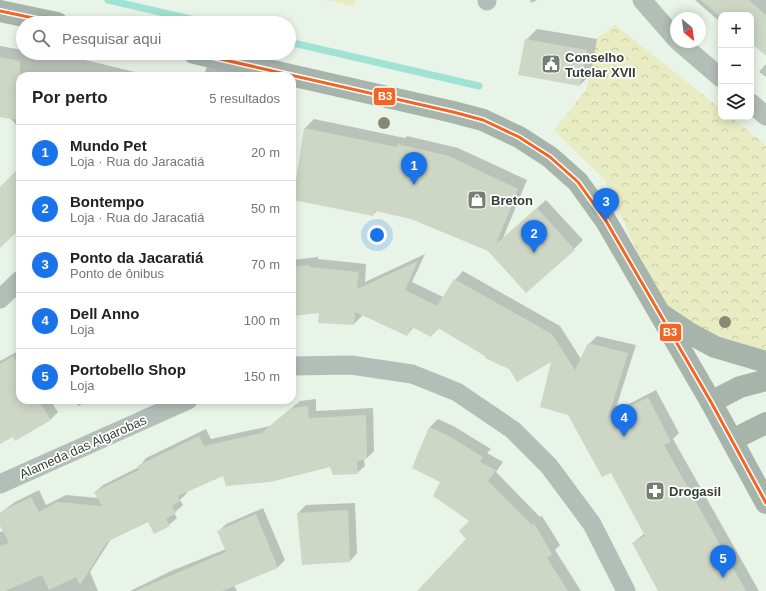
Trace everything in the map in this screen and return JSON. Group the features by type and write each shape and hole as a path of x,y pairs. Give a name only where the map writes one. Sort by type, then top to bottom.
{"main road":[{"path":"0,11 24,16"},
{"path":"208,60 225,68 246,72"},
{"path":"296,82 453,112 484,120 519,137 550,157 578,182 606,221 711,402 766,503"},
{"path":"658,312 689,333 715,347 766,362"},
{"path":"711,402 740,387 766,380"},
{"path":"732,440 766,423"}],"street":[{"path":"642,0 670,32"},
{"path":"686,48 718,75"},
{"path":"754,106 766,116"},
{"path":"0,299 16,284"},
{"path":"296,366 351,365 412,374 457,392 514,430 549,466 592,524 626,591"},
{"name":"Alameda das Algarobas","path":"0,484 179,404"}],"green space":[{"path":"325,0 356,0 354,6"},
{"path":"615,25 718,107 718,120 735,120 766,145 766,352 733,347 672,317 654,291 606,181 554,130 586,90 597,38"}],"building":[{"path":"701,0 749,0 766,15 766,56 754,46 754,12 718,12 718,14"},
{"path":"525,39 587,50 580,86 518,75"},
{"path":"0,57 20,61 20,72 16,72 16,120 0,117"},
{"path":"304,128 397,147 397,144 449,156 518,189 496,244 537,208 575,250 526,293 488,251 411,219 375,211 373,216 296,201 296,180"},
{"path":"16,171 16,233 0,248 0,187"},
{"path":"418,261 405,290 437,306 454,279 552,334 575,370 588,343 628,353 608,418 648,397 671,442 664,445 746,591 658,591 632,543 645,536 611,473 602,477 568,415 540,407 551,362 517,382 509,369 485,358 485,356 438,328 431,337 412,327 407,336 355,312 354,325 318,323 319,313 296,316 296,267 310,265 310,267 359,272 357,289"},
{"path":"13,356 16,361 16,404 41,404 51,420 15,441 13,437 0,444 0,364"},
{"path":"308,406 309,418 366,415 367,459 357,461 358,474 333,475 330,467 270,482 226,486 223,476 178,496 180,501 172,506 176,513 166,519 170,526 154,534 148,522 107,542 80,585 76,577 49,590 42,575 5,591 0,591 0,546 9,543 0,526 0,513 6,509 31,497 39,512 57,502 102,506 94,492 139,470 137,466 199,436 204,446 261,433 292,408"},
{"path":"429,427 447,435 483,457 480,462 496,470 488,481 532,525 534,523 552,554 547,558 568,591 417,591 466,539 459,531 469,521 433,496 440,482 412,468"},
{"path":"348,510 350,562 302,565 297,513"},
{"path":"256,514 278,568 222,591 135,591 226,552 217,531"}],"waterway":[{"path":"108,0 178,16"},
{"path":"296,44 479,86"}],"transit line":[{"name":"B3","path":"0,11 24,16"},
{"name":"B3","path":"225,60 277,72"},
{"name":"B3","path":"296,76 483,120 519,137 550,157 578,182 606,221 711,402 766,503"}],"place":[{"name":"Conselho Tutelar XVII","path":"551,64"},
{"name":"Mundo Pet","path":"414,185"},
{"name":"Breton","path":"477,200"},
{"name":"Ponto da Jacaratiá","path":"606,221"},
{"name":"Bontempo","path":"534,253"},
{"name":"Dell Anno","path":"624,437"},
{"name":"Drogasil","path":"655,491"},
{"name":"Portobello Shop","path":"723,578"}]}
